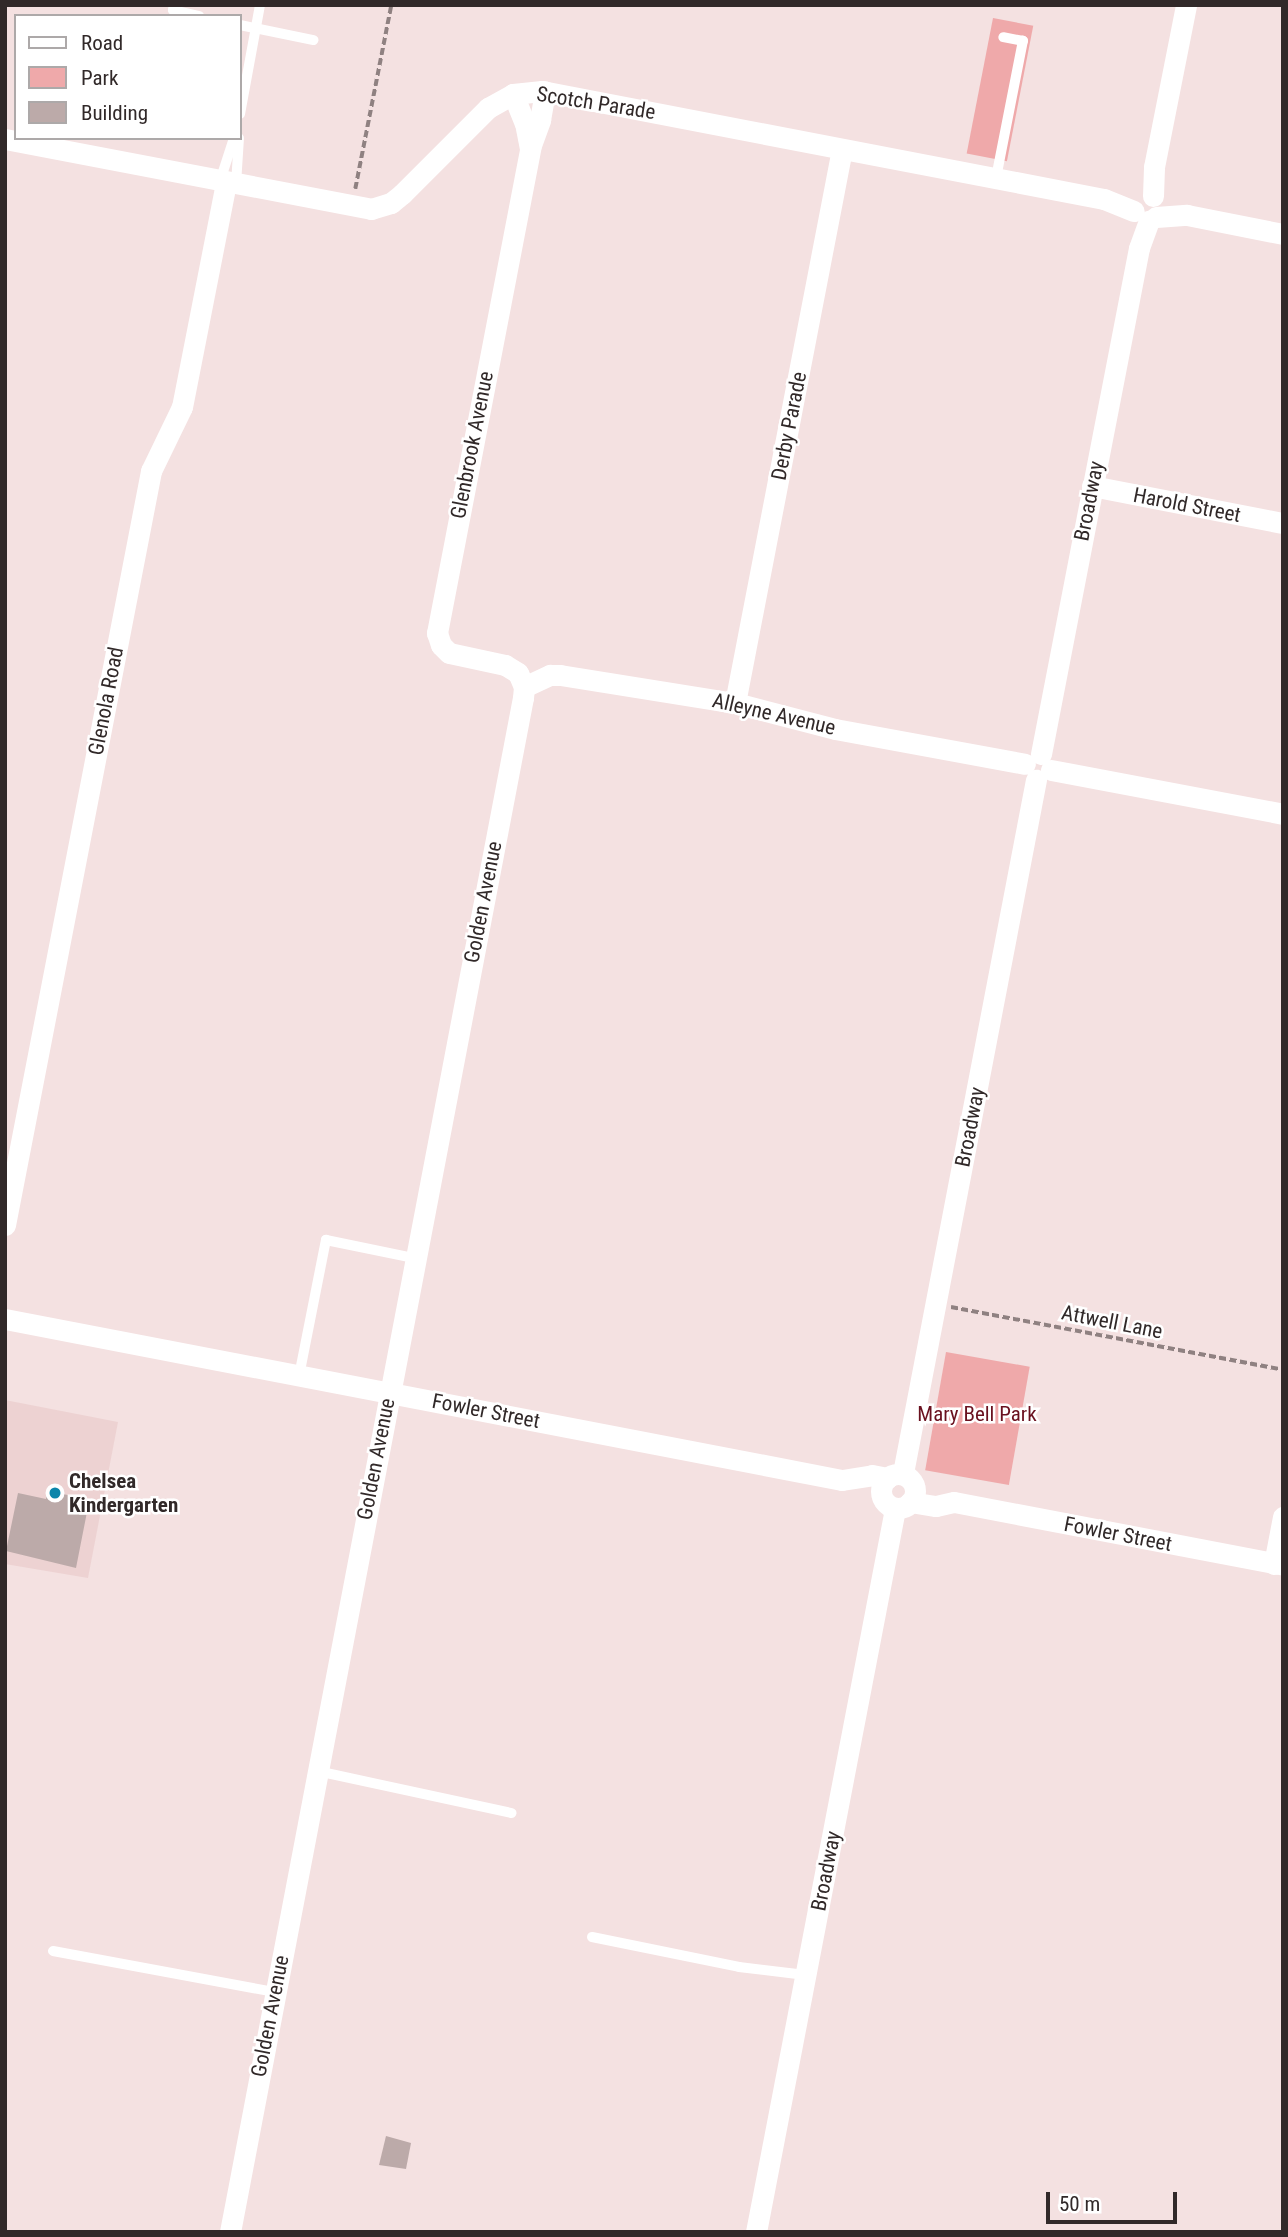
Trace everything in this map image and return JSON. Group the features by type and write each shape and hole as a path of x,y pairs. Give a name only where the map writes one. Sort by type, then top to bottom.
{"street":[{"name":"Broadway","path":"756,2232 1186,5"},
{"name":"Scotch Parade","path":"5,139 371,209 391,203 488,108 513,94 545,91 1283,234"},
{"name":"Glenbrook Avenue","path":"524,687 518,673 513,669 449,653 441,645 437,633 530,148 540,121 545,91"},
{"name":"Glenbrook Avenue","path":"513,94 525,122 530,148"},
{"name":"Derby Parade","path":"735,703 842,149"},
{"name":"Glenola Road","path":"5,1225 151,471 182,407 227,183"},
{"name":"Harold Street","path":"1092,486 1283,523"},
{"name":"Alleyne Avenue","path":"524,687 550,675 560,675 735,703 835,729 1283,814"},
{"name":"Golden Avenue","path":"230,2232 524,687"},
{"name":"Fowler Street","path":"5,1319 842,1480 860,1493 899,1491 936,1506 954,1502 1278,1564"},
{"path":"1278,1564 1283,1517"}],"lane":[{"path":"174,5 173,10 190,14"},
{"path":"242,103 260,5"},
{"path":"242,26 313,40"},
{"path":"996,178 1023,41 1003,37"},
{"path":"227,183 236,140"},
{"path":"299,1376 326,1240 414,1258"},
{"path":"317,1771 512,1812"},
{"path":"592,1937 739,1967 806,1975"},
{"path":"53,1951 275,1992"}],"path":[{"path":"352,207 391,5"},
{"name":"Attwell Lane","path":"936,1304 1283,1370"}],"shaded area":[{"name":"Chelsea Kindergarten","path":"5,1400 118,1422 88,1578 5,1564"}],"green space":[{"path":"993,18 1033,26 1007,161 967,153"},
{"name":"Mary Bell Park","path":"946,1352 1030,1367 1009,1485 925,1470"}],"building":[{"path":"18,1493 46,1499 46,1496 62,1499 62,1494 74,1496 71,1509 87,1512 76,1568 6,1551"},
{"path":"386,2136 411,2143 406,2169 379,2165"}],"place":[{"name":"Chelsea Kindergarten","path":"55,1493"}]}
